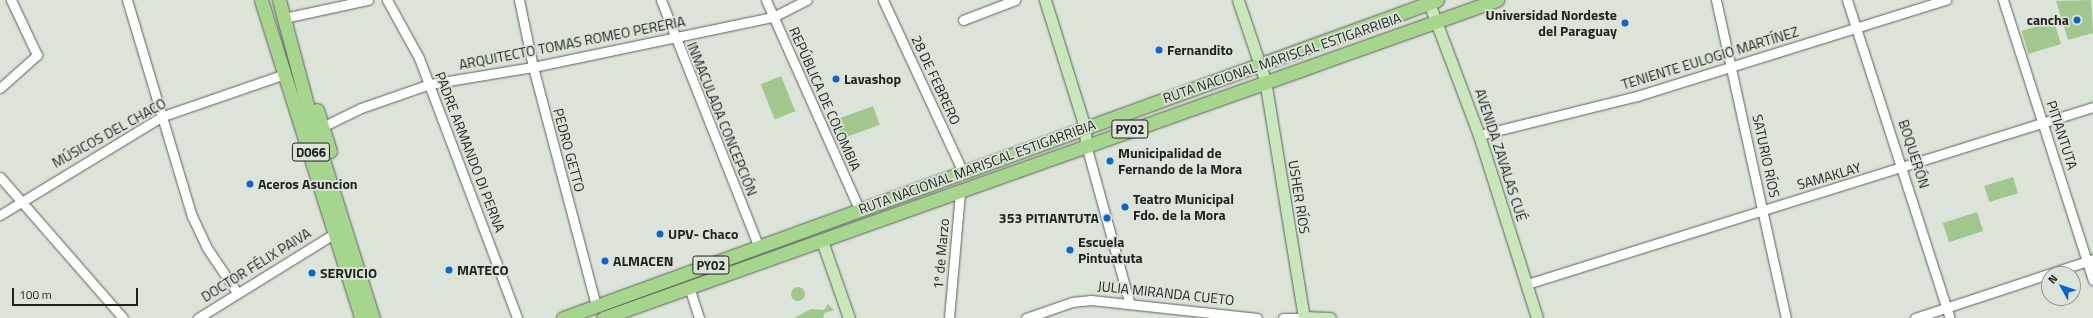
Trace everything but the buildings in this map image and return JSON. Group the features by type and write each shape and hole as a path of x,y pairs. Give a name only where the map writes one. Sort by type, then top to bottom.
{"highway":[{"name":"D066","path":"261,0 289,74 362,318"},
{"name":"D066","path":"279,0 284,18 289,74"},
{"name":"RUTA NACIONAL MARISCAL ESTIGARRIBIA","path":"603,318 822,241 843,232 960,192 1265,80 1497,0"},
{"name":"RUTA NACIONAL MARISCAL ESTIGARRIBIA","path":"563,318 759,247 858,208 1261,66 1432,1"},
{"path":"289,74 310,87 381,318"},
{"path":"837,217 843,232"},
{"name":"D066","path":"337,231 373,318"},
{"path":"337,231 354,318"}],"main road":[{"path":"1045,0 1085,128 1086,145"},
{"name":"USHER RÍOS","path":"1238,0 1265,80 1304,318"},
{"name":"AVENIDA ZAVALAS CUÉ","path":"1432,1 1479,135 1537,318"},
{"path":"822,241 849,318"},
{"path":"1304,318 1330,318"}],"street":[{"path":"0,88 37,55 11,0"},
{"path":"127,0 199,234 236,291"},
{"path":"284,18 368,0"},
{"name":"PADRE ARMANDO DI PERNA","path":"387,0 430,84 517,318"},
{"name":"PEDRO GETTO","path":"519,0 533,67 596,306"},
{"name":"INMACULADA CONCEPCIÓN","path":"661,0 674,38 759,247"},
{"name":"REPÚBLICA DE COLOMBIA","path":"766,0 858,208"},
{"name":"ARQUITECTO TOMAS ROMEO PERERIA","path":"322,127 361,108 430,84 533,67 773,17 807,0"},
{"name":"28 DE FEBRERO","path":"883,0 963,172"},
{"path":"963,20 1015,0"},
{"name":"SATURIO RÍOS","path":"1716,0 1786,318"},
{"name":"BOQUERÓN","path":"1847,0 1904,168 1950,318"},
{"name":"TENIENTE EULOGIO MARTÍNEZ","path":"1479,135 1732,68 1856,27 1946,0"},
{"name":"PITIANTUTA","path":"2003,0 2090,260 2093,280"},
{"name":"MÚSICOS DEL CHACO","path":"0,215 19,200 163,116 289,74"},
{"name":"SAMAKLAY","path":"1527,284 1763,209 1904,168 2093,106"},
{"path":"1086,145 1129,301"},
{"path":"0,177 123,318"},
{"name":"1º de Marzo","path":"949,318 960,192"},
{"name":"DOCTOR FÉLIX PAIVA","path":"198,318 236,291 337,231"},
{"path":"1915,318 1948,309 2090,260"},
{"path":"688,287 699,318"},
{"name":"JULIA MIRANDA CUETO","path":"1026,318 1072,302 1129,301 1257,318"},
{"path":"1283,318 1304,318"}],"green space":[{"name":"cancha","path":"2091,0 2093,33 2068,40 2056,1"},
{"name":"cancha","path":"2054,21 2061,44 2029,54 2021,31"},
{"path":"781,76 795,111 775,119 761,84"},
{"path":"873,106 880,125 842,138 835,120"},
{"path":"2013,177 2018,193 1989,202 1984,186"},
{"path":"1977,212 1983,231 1949,242 1943,223"},
{"path":"793,242 584,318 578,318"},
{"path":"798,287 803,289 805,294 803,299 798,301 793,299 791,294 793,289"},
{"path":"828,304 834,310 825,313 823,318 794,318 811,309 824,310"}],"place":[{"name":"cancha","path":"2077,20"},
{"name":"Universidad Nordeste del Paraguay","path":"1625,23"},
{"name":"Fernandito","path":"1159,50"},
{"name":"Lavashop","path":"836,79"},
{"name":"Municipalidad de Fernando de la Mora","path":"1110,161"},
{"name":"Aceros Asuncion","path":"250,184"},
{"name":"Teatro Municipal Fdo. de la Mora","path":"1125,207"},
{"name":"353 PITIANTUTA","path":"1107,218"},
{"name":"UPV- Chaco","path":"660,234"},
{"name":"Escuela Pintuatuta","path":"1070,250"},
{"name":"ALMACEN","path":"605,261"},
{"name":"MATECO","path":"449,270"},
{"name":"SERVICIO","path":"312,273"}]}
